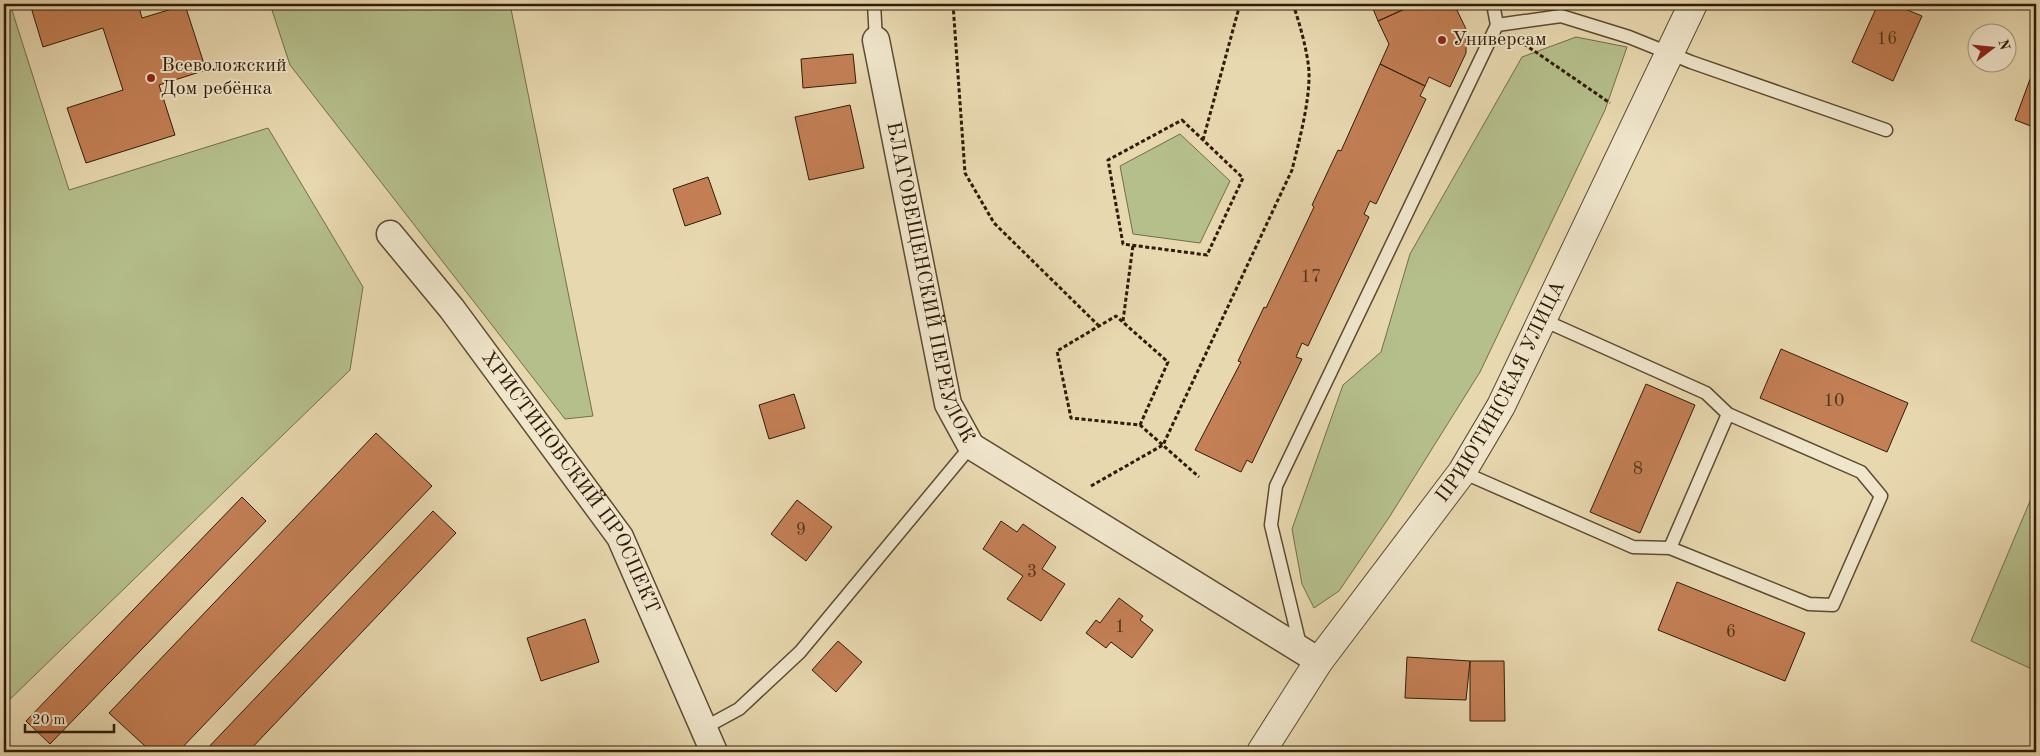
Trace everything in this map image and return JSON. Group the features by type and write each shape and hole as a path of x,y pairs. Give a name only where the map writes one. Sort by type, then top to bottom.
{"street":[{"name":"ПРИЮТИНСКАЯ УЛИЦА","path":"1261,752 1310,656 1462,472 1501,406 1692,4"},
{"name":"БЛАГОВЕЩЕНСКИЙ ПЕРЕУЛОК","path":"876,40 948,404 970,446 1310,656"},
{"name":"ХРИСТИНОВСКИЙ ПРОСПЕКТ","path":"390,234 452,309 620,537 714,752"}],"lane":[{"path":"874,4 876,40"},
{"path":"1310,656 1271,525 1276,486 1497,25 1493,4"},
{"path":"1497,25 1561,16 1628,37 1886,130"},
{"path":"1462,472 1633,547 1670,548 1809,604 1832,604 1881,496 1862,472 1728,414 1706,393 1543,320"},
{"path":"1670,548 1728,414"},
{"path":"704,728 739,710 800,652 970,446"}],"path":[{"path":"953,4 965,173 994,222 1099,326"},
{"path":"1203,140 1240,4"},
{"path":"1062,503 1162,445 1292,170 1304,122 1309,72 1300,23 1292,4"},
{"path":"1497,25 1610,104"},
{"path":"1182,120 1243,178 1207,255 1132,245 1123,244 1108,160 1182,120"},
{"path":"1123,322 1132,245"},
{"path":"1140,425 1168,362 1116,316 1057,351 1072,418 1140,425 1198,477"}],"green space":[{"path":"4,4 10,4 69,190 268,128 363,287 350,370 4,705"},
{"path":"270,4 510,4 593,416 565,419 290,65"},
{"path":"1576,37 1627,47 1605,110 1480,372 1390,516 1339,591 1314,608 1302,584 1292,529 1343,385 1381,352 1410,254 1522,57"},
{"path":"1180,134 1230,181 1200,243 1133,234 1120,166"},
{"path":"2036,487 2036,671 1971,641"}],"building":[{"name":"Всеволожский Дом ребёнка","path":"30,4 138,4 142,18 185,5 206,70 159,85 175,135 86,163 67,108 123,90 103,28 43,47"},
{"path":"1371,4 1416,4 1378,21"},
{"path":"1416,4 1435,4 1436,6 1454,4 1466,29 1466,53 1450,87 1429,77 1425,86 1380,64 1389,44 1378,21"},
{"path":"1878,4 1893,4 1922,16 1893,81 1852,62"},
{"path":"853,54 856,83 803,88 801,59"},
{"path":"2036,63 2036,128 2015,120"},
{"path":"1380,64 1425,86 1420,96 1426,99 1376,204 1370,201 1364,214 1369,217 1308,346 1302,343 1296,357 1302,359 1252,463 1247,460 1241,472 1195,450 1241,362 1238,361 1264,307 1266,308 1314,207 1312,205 1338,150 1341,151"},
{"path":"850,105 864,168 809,180 795,117"},
{"path":"708,177 721,214 685,226 673,189"},
{"path":"1781,349 1908,403 1887,452 1760,398"},
{"path":"1646,384 1695,405 1640,533 1590,512"},
{"path":"794,394 805,428 769,439 759,405"},
{"path":"376,433 432,486 178,752 139,752 145,746 109,713"},
{"path":"242,497 266,521 50,744 26,721"},
{"path":"797,500 832,527 806,561 771,534"},
{"path":"433,511 456,533 248,752 204,752"},
{"path":"1001,521 1017,532 1023,524 1056,547 1042,569 1065,584 1041,621 1007,599 1023,576 983,549"},
{"path":"1677,582 1805,633 1785,681 1658,630"},
{"path":"1119,598 1143,616 1140,620 1153,630 1132,658 1111,642 1106,648 1086,633 1096,620 1100,623"},
{"path":"585,619 599,662 541,681 527,638"},
{"path":"838,641 862,662 836,692 812,670"},
{"path":"1407,657 1470,661 1466,700 1405,698"},
{"path":"1470,661 1504,661 1505,721 1470,721"}],"place":[{"name":"Универсам","path":"1442,40"},
{"name":"Всеволожский Дом ребёнка","path":"151,78"}]}
